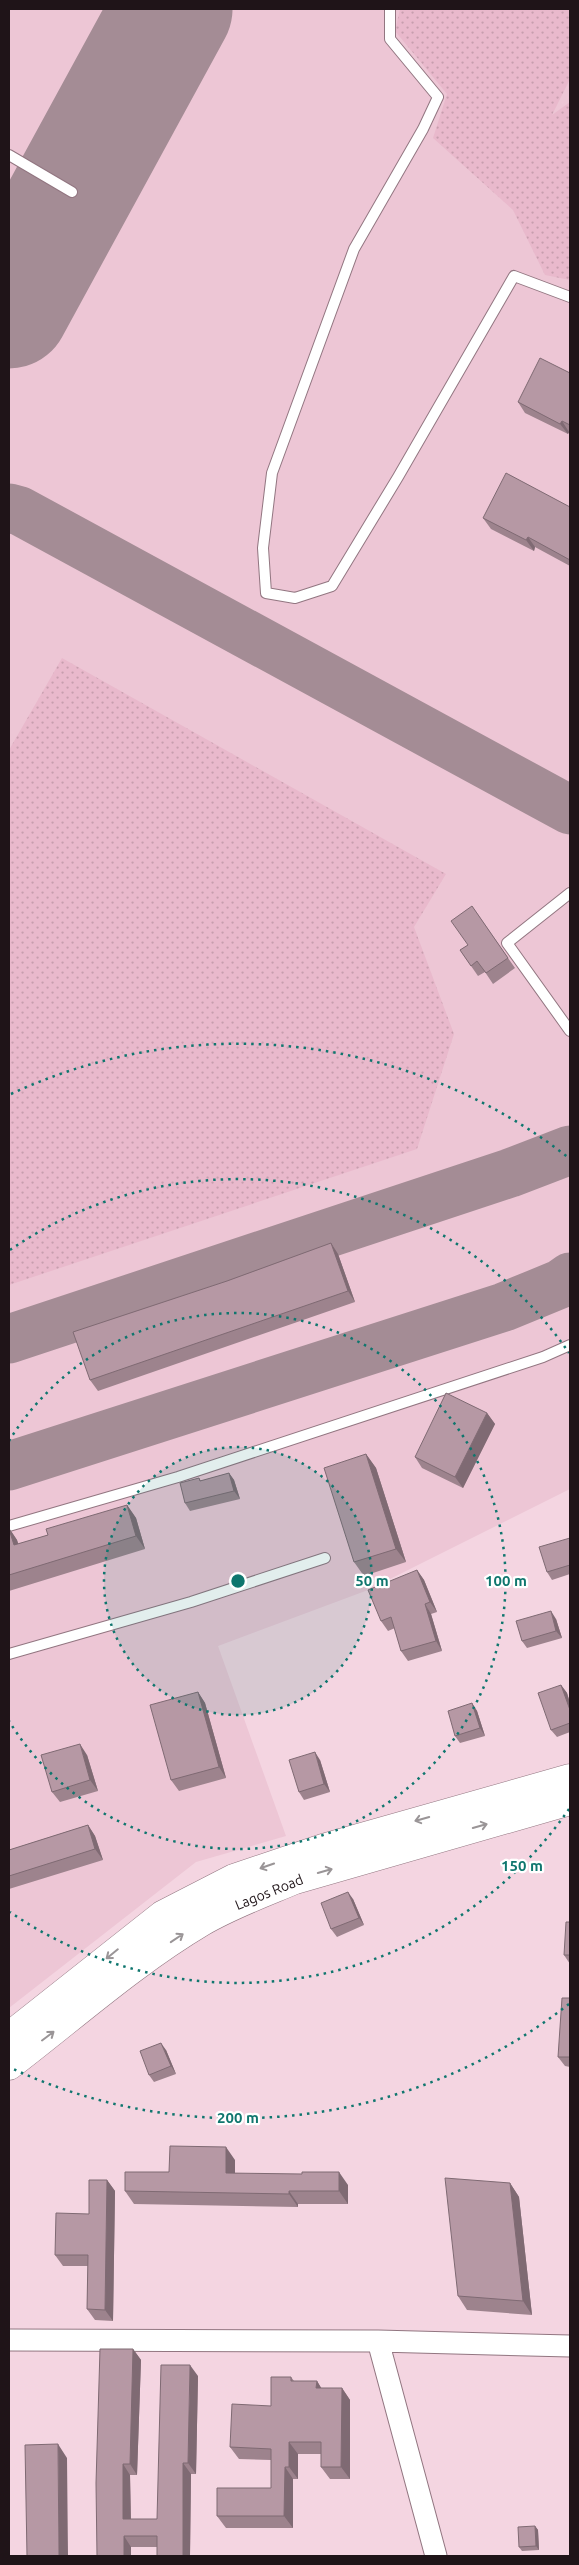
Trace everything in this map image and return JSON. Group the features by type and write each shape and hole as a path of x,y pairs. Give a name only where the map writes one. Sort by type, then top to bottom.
{"main road":[{"name":"Lagos Road","path":"9,2036 162,1915 234,1878 323,1848 570,1778"},
{"name":"Lagos Road","path":"9,2066 169,1944 202,1922 252,1898 295,1880 570,1801"}],"street":[{"path":"9,2340 378,2341 570,2346"},
{"path":"378,2341 436,2556"}],"lane":[{"path":"390,9 390,39 438,97 423,129 354,248 272,473 263,548 266,593 295,598 332,586 398,477 514,276 570,297"},
{"path":"9,155 72,192"},
{"path":"570,892 507,944 570,1031"},
{"path":"9,1526 178,1477 543,1357 570,1345"},
{"path":"9,1654 191,1602 325,1558"}],"shaded area":[{"path":"9,9 570,9 570,1489 368,1590 218,1646 286,1836 196,1862 9,2008"},
{"path":"400,9 570,9 570,79 552,115 570,102 570,280 545,275 513,210 433,138 447,94 395,31"},
{"path":"62,658 446,874 414,927 454,1034 417,1149 9,1285 9,750"}],"building":[{"path":"540,358 570,373 570,425 562,421 560,424 518,402"},
{"path":"506,473 570,507 570,560 528,537 526,540 483,518"},
{"path":"472,906 508,958 486,973 477,961 471,966 460,950 468,945 451,921"},
{"path":"331,1243 348,1291 90,1380 73,1332 227,1281"},
{"path":"446,1393 487,1413 455,1477 415,1457"},
{"path":"366,1454 396,1549 354,1562 324,1468"},
{"path":"229,1473 234,1491 185,1503 180,1483 199,1478 200,1481"},
{"path":"127,1505 136,1536 9,1575 9,1529 14,1545 48,1535 46,1529"},
{"path":"570,1538 570,1565 547,1572 539,1547"},
{"path":"417,1570 430,1602 425,1604 436,1641 401,1651 391,1617 381,1621 368,1590"},
{"path":"551,1611 556,1631 522,1641 516,1621"},
{"path":"561,1685 570,1710 570,1723 551,1730 538,1693"},
{"path":"198,1692 219,1767 171,1780 150,1705"},
{"path":"472,1703 480,1728 455,1736 448,1711"},
{"path":"80,1744 90,1780 52,1792 41,1755"},
{"path":"315,1752 324,1784 299,1792 289,1760"},
{"path":"88,1825 95,1849 9,1876 9,1850"},
{"path":"348,1892 359,1918 331,1929 321,1903"},
{"path":"566,1922 570,1922 570,1955 564,1955"},
{"path":"562,1998 570,1998 570,2057 558,2057"},
{"path":"161,2043 171,2066 149,2075 140,2051"},
{"path":"170,2146 226,2147 226,2173 302,2174 302,2172 339,2172 339,2191 289,2191 289,2194 125,2191 125,2172 169,2172"},
{"path":"445,2178 510,2183 523,2301 458,2296"},
{"path":"89,2180 107,2180 105,2310 87,2309 88,2255 55,2255 56,2213 89,2214"},
{"path":"100,2349 133,2349 130,2464 123,2464 123,2519 157,2519 161,2365 190,2365 188,2463 183,2463 183,2556 157,2556 157,2536 124,2536 124,2556 97,2556 96,2483"},
{"path":"271,2377 291,2377 291,2381 317,2381 316,2388 342,2388 341,2467 321,2467 321,2442 289,2442 289,2467 285,2467 284,2516 217,2516 217,2488 271,2488 271,2449 230,2447 232,2404 271,2406"},
{"path":"58,2444 59,2556 27,2556 25,2445"},
{"path":"535,2526 536,2546 519,2547 518,2527"}],"taxiway":[{"path":"9,508 20,511 570,810"},
{"path":"9,1339 510,1173 570,1150"},
{"path":"9,1466 504,1307 560,1284 570,1277"}],"runway":[{"path":"9,308 172,9"}]}
